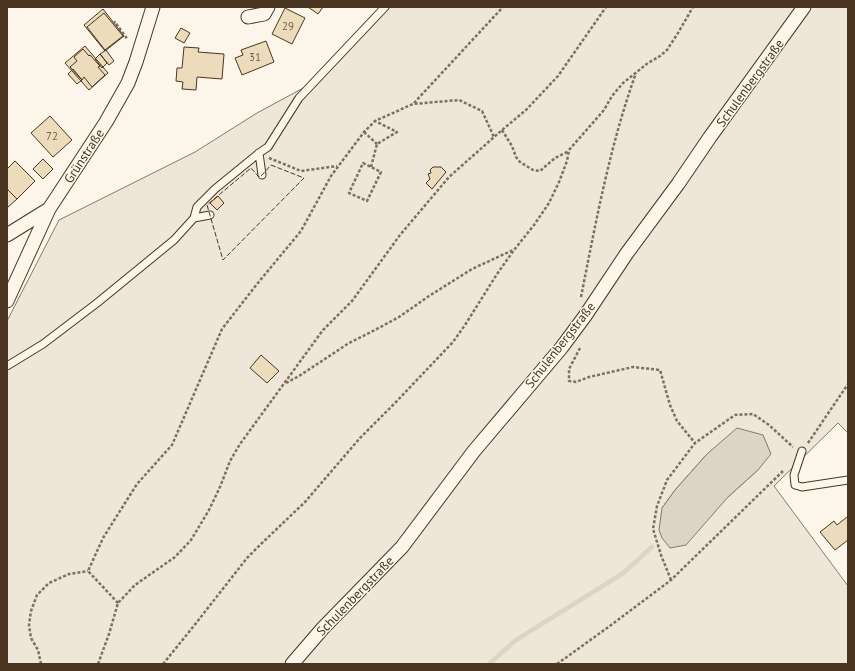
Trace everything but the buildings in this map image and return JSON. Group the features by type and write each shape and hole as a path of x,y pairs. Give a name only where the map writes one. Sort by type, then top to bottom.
{"street":[{"name":"Grünstraße","path":"7,301 49,209 106,122 128,83 153,7"},
{"path":"248,17 264,14 268,7"},
{"name":"Schulenbergstraße","path":"292,664 323,628 402,547 474,451 562,347 585,316 627,253 804,7"},
{"path":"7,235 49,209"}],"lane":[{"path":"7,366 43,344 97,303 174,240 194,218 197,207 215,189 259,153 268,148 299,98 385,7"},
{"path":"259,153 262,175"},
{"path":"194,218 210,215"},
{"path":"801,453 794,475 795,485 802,487 848,480"}],"path":[{"path":"413,104 503,7"},
{"path":"98,664 109,634 118,602 135,585 175,557 190,540 209,510 230,461 240,444 323,330 352,301 400,235 449,177 526,110 558,76 606,7"},
{"path":"502,130 520,162 533,170 540,171 555,158 569,150 604,110 612,96 623,83 667,50 693,7"},
{"path":"113,24 116,22 139,53"},
{"path":"585,316 580,298 592,238 612,149 636,72"},
{"path":"88,571 103,538 137,484 172,445 222,329 301,231 331,176 364,132 375,121 413,104 459,100 482,111 494,137"},
{"path":"371,167 377,144 397,132 375,121"},
{"path":"364,132 377,144"},
{"path":"163,664 247,558 305,502 360,438 452,342 465,325 497,274 549,203 567,161 569,150"},
{"path":"259,153 301,171 338,166"},
{"path":"363,164 371,167 381,172 367,201 349,193 363,164"},
{"path":"284,384 299,376 349,343 399,317 472,269 514,250"},
{"path":"583,343 569,369 569,381 576,382 589,377 633,367 660,370 670,405 677,421 695,443"},
{"path":"557,664 672,580 801,453 848,384"},
{"path":"672,580 661,555 653,529 657,506 667,480 695,443 735,415 753,414 769,425 792,447 801,453"},
{"path":"88,571 118,602"},
{"path":"40,664 38,650 31,638 29,626 31,611 37,595 49,583 55,580 69,574 88,571"}],"shaded area":[{"path":"388,7 848,7 848,433 838,423 774,486 848,586 848,664 7,664 7,321 59,220 195,152 257,113 320,79","holes":["707,454 758,470 728,497 662,508 675,490"]},
{"path":"737,428 763,435 771,454 758,470 728,497 686,545 670,548 662,538 659,530 662,508 675,490 707,454"}],"waterway":[{"path":"489,664 516,640 622,574 652,547"}],"fence":[{"path":"271,165 304,178 223,260 207,205 251,168 259,177 271,165"}]}
